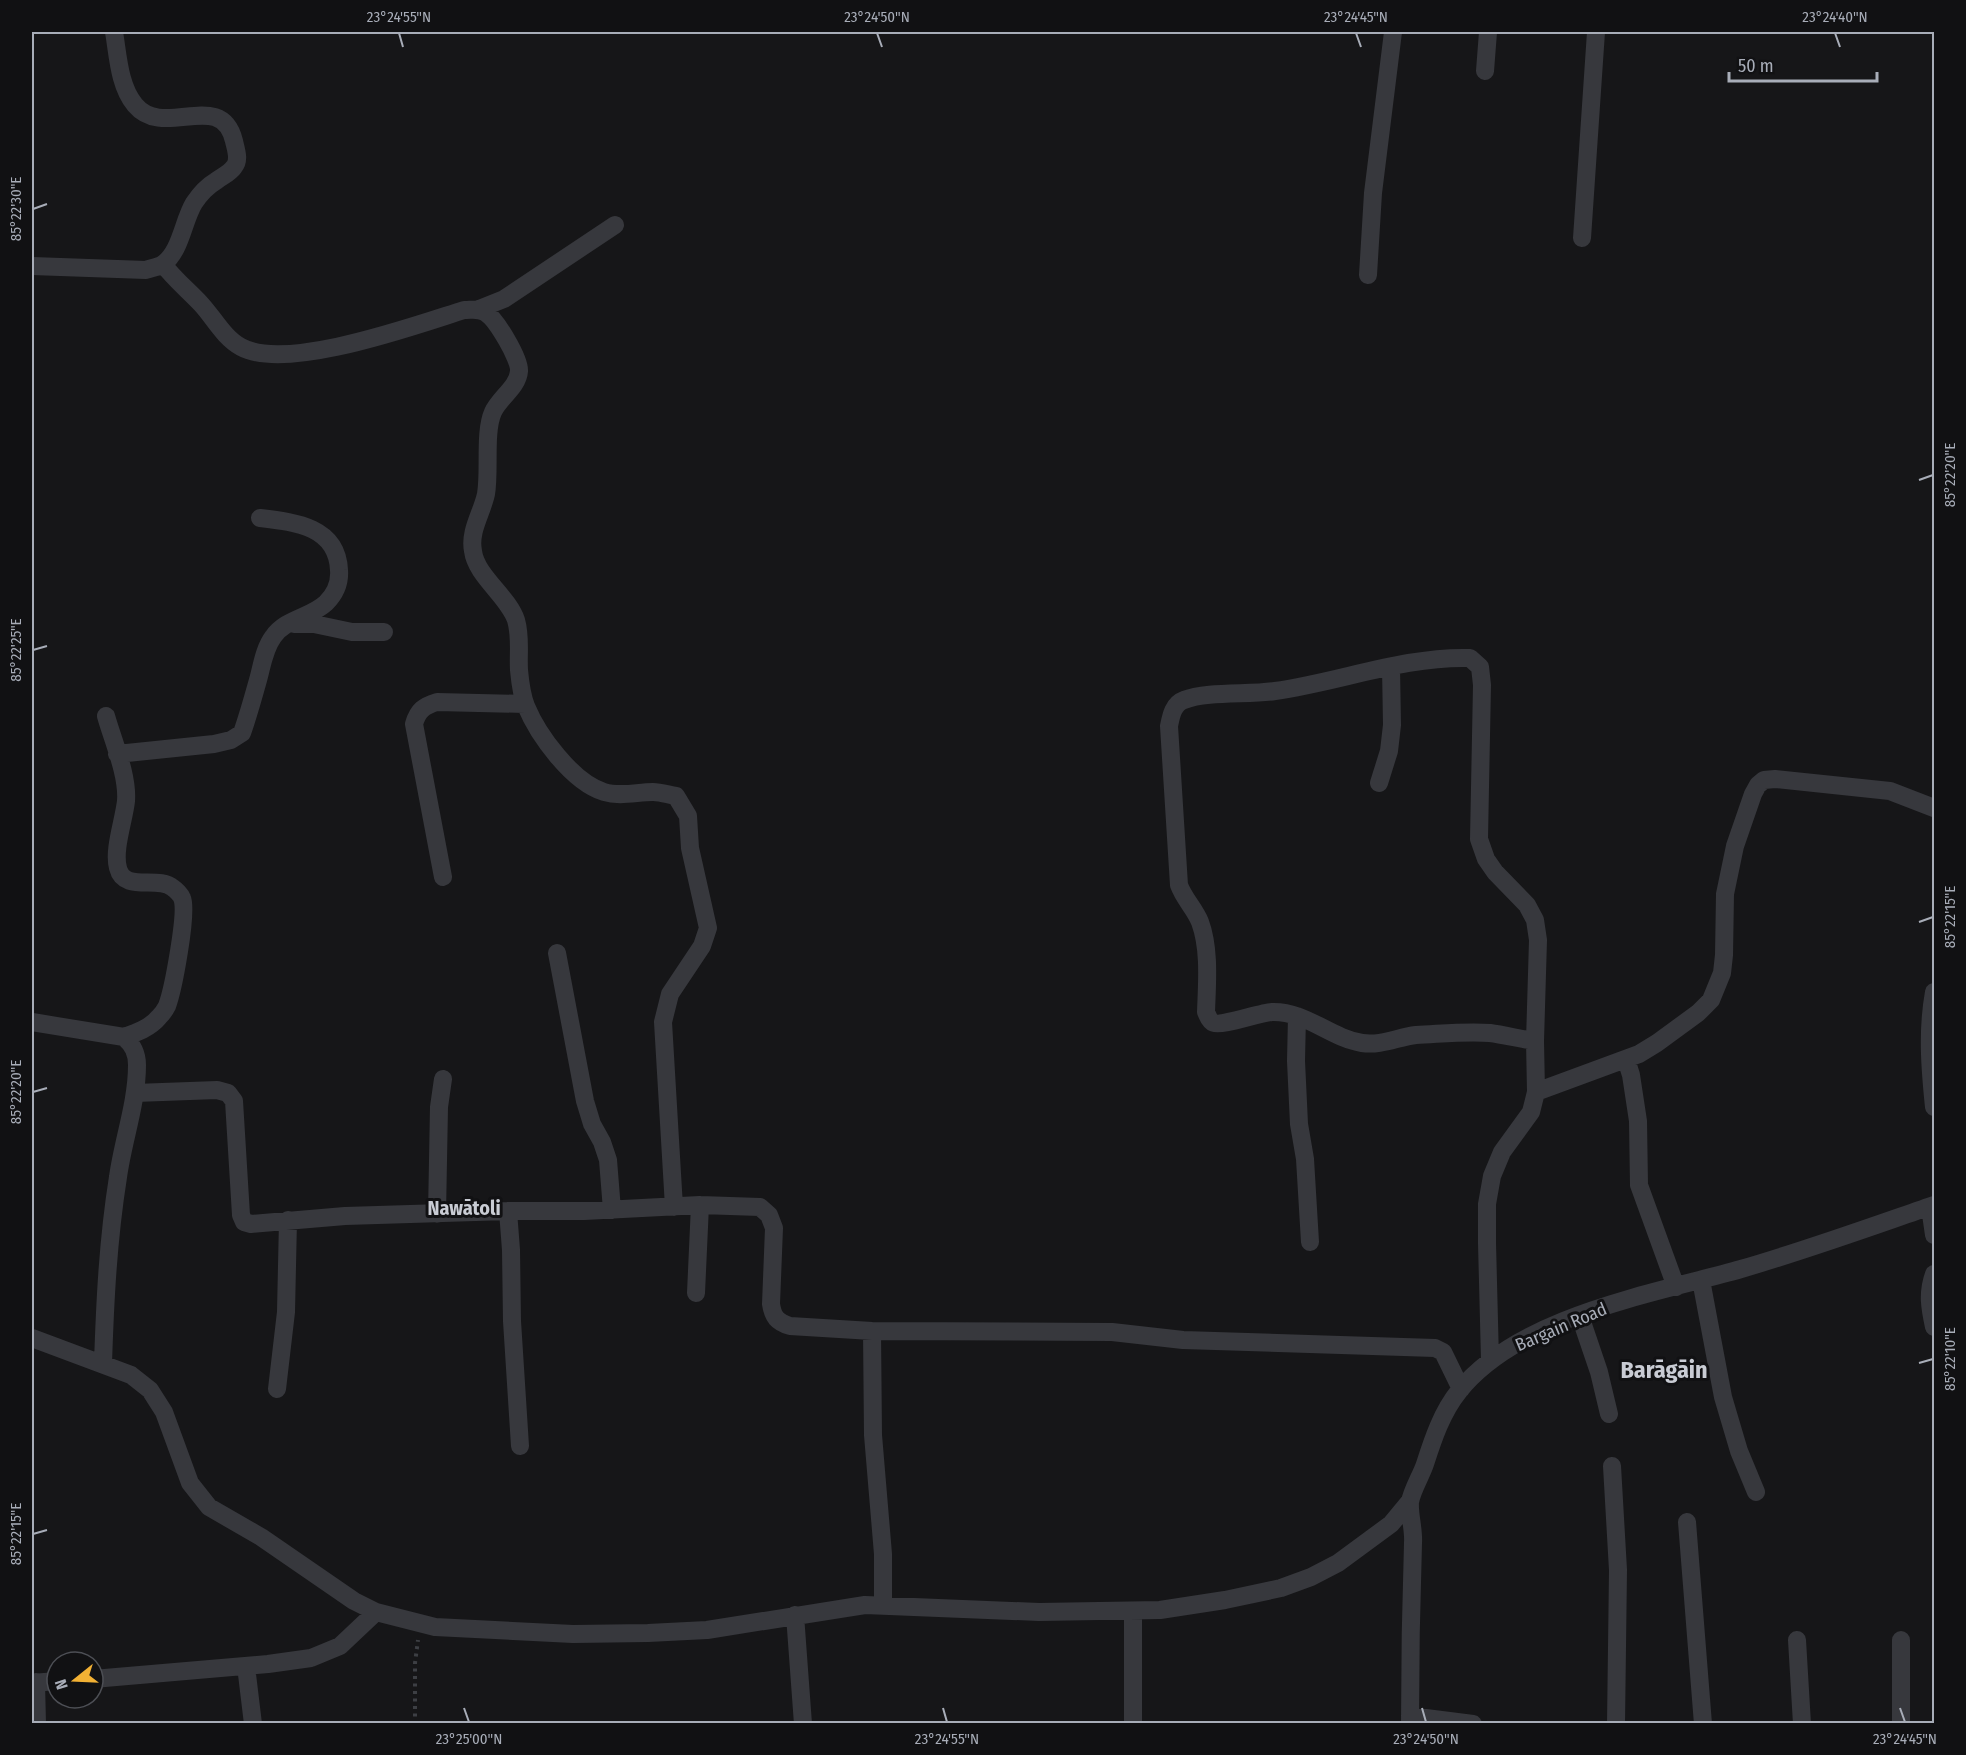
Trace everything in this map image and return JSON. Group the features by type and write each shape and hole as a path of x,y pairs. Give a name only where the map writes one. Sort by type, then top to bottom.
{"street":[{"path":"32,266 146,270 163,264 174,249 189,211 201,192 235,166 238,156 232,131 224,119 212,115 170,119 150,117 135,106 126,89 121,72 114,32"},
{"path":"1368,274 1374,193 1393,32"},
{"path":"1485,70 1488,32"},
{"path":"1582,238 1596,32"},
{"path":"163,264 176,281 241,347 261,354 294,353 352,345 465,310 479,309 504,299 615,225"},
{"path":"479,309 489,314 504,337 519,361 520,373 514,385 492,414 489,429 486,496 475,528 472,551 479,567 516,619 520,645 519,670 525,704 539,732 559,758 581,779 603,792 630,795 655,792 676,796 688,816 690,848 708,928 702,946 670,994 663,1022 674,1207"},
{"path":"117,754 214,744 231,740 242,733 266,650 272,637 284,625 297,617 313,613 328,601 338,584 339,559 332,544 315,530 292,522 260,518"},
{"path":"284,625 314,624 352,632 384,632"},
{"path":"1490,1360 1487,1204 1492,1176 1502,1152 1531,1112 1536,1092 1538,940 1535,920 1527,905 1495,872 1486,859 1479,839 1482,685 1480,668 1470,658 1455,658 1391,667 1274,692 1181,700 1172,711 1170,735 1179,885 1183,896 1199,920 1204,936 1206,1012 1209,1019 1215,1023 1224,1023 1271,1012 1297,1016 1332,1033 1362,1043 1388,1042 1414,1035 1458,1033 1488,1033 1535,1041"},
{"path":"1379,783 1389,751 1392,725 1391,667"},
{"path":"443,877 414,724 417,712 437,702 525,704"},
{"path":"32,1022 124,1037 141,1031 158,1019 167,1006 180,943 184,910 182,898 172,886 127,880 120,875 116,862 126,799 125,786 106,716"},
{"path":"1536,1092 1626,1059 1657,1043 1698,1013 1711,1000 1718,987 1724,955 1725,894 1735,846 1753,794 1764,780 1775,779 1890,791 1935,808"},
{"path":"557,953 585,1101 592,1124 602,1142 608,1160 612,1210"},
{"path":"1935,992 1929,1033 1930,1072 1935,1107"},
{"path":"1297,1016 1296,1061 1299,1124 1305,1159 1310,1242"},
{"path":"103,1364 109,1240 118,1174 135,1093 136,1053 131,1043 124,1037"},
{"path":"1626,1059 1631,1075 1638,1121 1639,1185 1676,1287"},
{"path":"437,1214 437,1137 443,1079"},
{"path":"135,1093 217,1090 228,1092 234,1101 236,1112 238,1186 241,1215 244,1222 259,1224 288,1220 508,1211 612,1210 700,1205 748,1206 760,1208 769,1215 774,1228 771,1304 773,1315 780,1323 790,1326 872,1331 1112,1332 1183,1340 1436,1348 1443,1352 1461,1389"},
{"path":"696,1293 700,1205"},
{"path":"1932,1206 1935,1235"},
{"name":"Bargain Road","path":"1410,1720 1413,1539 1410,1501 1422,1474 1436,1430 1461,1389 1490,1360 1526,1338 1580,1316 1821,1244 1932,1206"},
{"path":"508,1211 520,1446"},
{"path":"277,1389 286,1312 288,1220"},
{"path":"1935,1274 1930,1287 1929,1302 1935,1328"},
{"path":"1701,1280 1723,1397 1739,1451 1756,1492"},
{"path":"1580,1316 1599,1372 1609,1414"},
{"path":"872,1331 873,1436 883,1554 883,1605"},
{"path":"32,1338 131,1375 150,1390 164,1412 190,1483 209,1507 261,1537 354,1601 376,1612 435,1627 573,1634 648,1633 707,1630 830,1609 883,1605 1039,1612 1160,1610 1281,1588 1311,1577 1338,1563 1391,1524 1410,1501"},
{"path":"1612,1466 1618,1570 1616,1724"},
{"path":"1687,1522 1703,1724"},
{"path":"105,1678 311,1658 340,1646 376,1612"},
{"path":"1133,1612 1133,1724"},
{"path":"795,1615 803,1724"},
{"path":"1797,1640 1802,1724"},
{"path":"1900,1640 1901,1724"},
{"path":"246,1666 253,1724"},
{"path":"34,1682 37,1724"},
{"path":"1410,1720 1473,1724"}],"path":[{"path":"415,1724 415,1664 420,1623"}],"district":[{"name":"Nawātoli","path":"464,1208"},
{"name":"Barāgāin","path":"1664,1370"}]}
